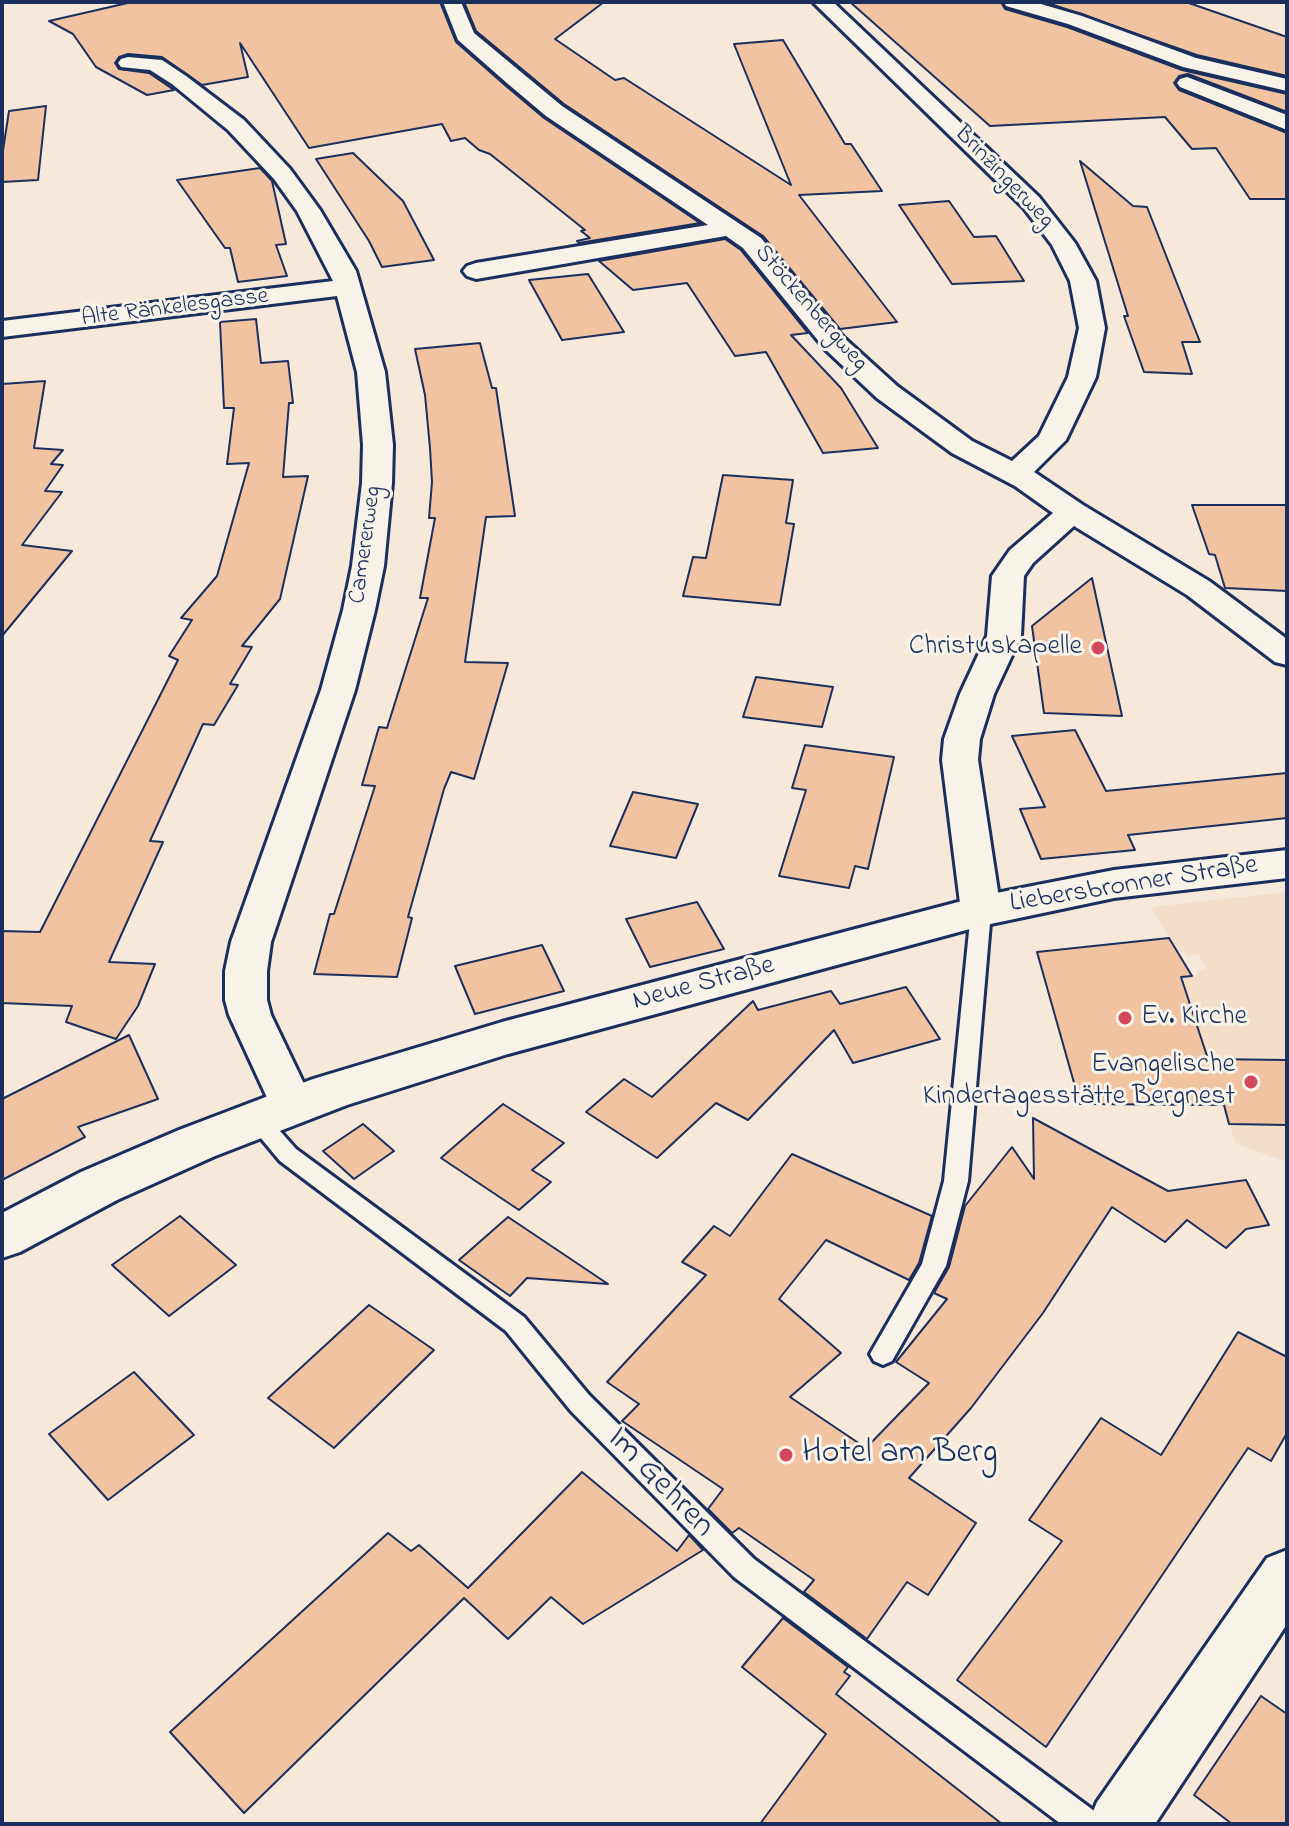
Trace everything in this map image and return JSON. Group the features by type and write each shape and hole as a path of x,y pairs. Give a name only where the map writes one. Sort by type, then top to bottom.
{"street":[{"name":"Stöckenbergweg","path":"452,2 465,36 515,80 554,111 732,228 762,253 824,331 871,379 954,442 1015,474 1198,588 1287,655"},
{"name":"Brinzingerweg","path":"822,2 1031,202 1063,243 1083,281 1092,328 1082,377 1051,440 1015,474"},
{"path":"1013,2 1066,17 1178,60 1287,85"},
{"path":"1178,60 1171,73 1181,81 1287,123"},
{"name":"Camererweg","path":"128,63 149,63 163,69 215,107 282,174 308,210 343,271 367,352 377,426 377,483 368,566 338,690 251,942 244,986 274,1112"},
{"path":"476,271 732,228"},
{"name":"Alte Ränkelesgasse","path":"2,329 347,287"},
{"path":"981,911 960,760 962,739 977,694 1004,636 1008,576 1021,557 1072,512"},
{"name":"Liebersbronner Straße","path":"981,911 1082,889 1287,864"},
{"name":"Neue Straße","path":"2,1237 99,1186 274,1112 502,1039 981,911"},
{"path":"1119,1824 1287,1576"}],"lane":[{"path":"883,1354 934,1266 956,1181 981,911"},
{"name":"Im Gehren","path":"274,1112 298,1163 515,1324 580,1403 744,1568 1086,1824"}],"shaded area":[{"path":"1287,892 1287,1162 1236,1144 1181,977 1198,975 1197,971 1207,969 1199,955 1177,953 1151,907"}],"building":[{"path":"132,2 440,2 456,42 506,86 544,118 700,223 579,243 577,241 590,238 581,231 585,230 490,154 479,150 465,138 451,141 442,124 309,148 240,43 248,77 202,85 162,57 128,54 119,57 115,63 119,69 149,73 174,90 147,95 96,67 73,34 49,21"},
{"path":"464,2 604,2 555,39 615,80 624,78 791,185 734,44 783,40 845,144 851,144 882,191 799,195 897,322 840,329 763,236 564,104 476,31"},
{"path":"850,2 1001,2 1005,9 1067,27 1182,70 1287,94 1287,112 1188,74 1179,76 1174,83 1179,90 1287,133 1287,199 1250,199 1216,148 1192,149 1165,117 990,126"},
{"path":"1045,2 1186,2 1287,37 1287,76 1197,55"},
{"path":"46,106 38,180 2,182 2,157 9,111"},
{"path":"353,153 403,201 434,260 382,267 369,241 316,159"},
{"path":"1080,161 1133,206 1147,207 1200,342 1182,342 1192,374 1144,372 1124,316 1128,316"},
{"path":"260,168 272,181 286,244 276,245 287,276 238,282 230,248 225,248 177,180"},
{"path":"949,201 974,237 996,236 1024,281 952,284 899,205"},
{"path":"725,239 741,250 808,333 791,335 841,388 878,448 823,453 766,352 735,356 687,283 633,290 599,261"},
{"path":"588,274 624,332 562,340 529,280"},
{"path":"256,319 261,363 288,361 293,403 289,403 283,477 308,476 280,599 242,646 252,647 230,684 238,685 214,725 203,724 150,841 163,842 109,962 155,964 138,1006 116,1039 66,1022 72,1006 2,1003 2,931 40,932 178,660 169,656 192,620 181,618 217,576 249,463 227,464 234,408 224,408 220,322"},
{"path":"480,343 492,388 496,388 515,516 486,517 465,662 508,663 474,779 451,772 444,789 408,917 412,918 397,977 314,974 330,914 334,914 375,786 362,785 379,727 387,728 428,598 420,598 435,518 429,518 432,482 430,448 425,395 415,349"},
{"path":"45,381 34,448 63,450 51,464 63,465 45,491 62,492 22,545 72,551 2,636 2,384"},
{"path":"723,475 793,480 786,523 794,524 780,605 683,596 693,557 706,558"},
{"path":"1192,505 1287,505 1287,591 1225,588 1215,555 1209,554"},
{"path":"1092,578 1122,716 1044,713 1032,626"},
{"path":"756,677 833,687 822,727 743,717"},
{"path":"1075,730 1106,791 1287,773 1287,818 1128,835 1135,850 1041,859 1020,809 1045,807 1012,736"},
{"path":"805,745 894,757 868,869 855,866 849,888 779,876 806,790 792,788"},
{"path":"633,792 698,804 676,858 610,846"},
{"path":"697,902 724,949 650,967 626,919"},
{"name":"Ev. Kirche","path":"1169,938 1192,976 1181,977 1208,1059 1287,1060 1287,1125 1229,1124 1224,1105 1080,1104 1037,952"},
{"path":"542,945 564,991 475,1014 455,966"},
{"path":"906,987 940,1039 853,1063 834,1030 748,1120 716,1103 657,1158 586,1112 624,1079 652,1097 753,1001 758,1010 831,991 840,1004"},
{"path":"129,1035 158,1099 78,1127 85,1137 2,1180 2,1099"},
{"path":"503,1104 564,1143 532,1170 551,1182 519,1210 441,1158"},
{"path":"1033,1118 1168,1191 1246,1180 1269,1225 1246,1229 1226,1248 1187,1220 1165,1242 1112,1207 1043,1313 971,1408 909,1478 976,1523 928,1595 907,1582 867,1639 804,1592 814,1580 739,1528 732,1533 708,1509 723,1489 622,1421 639,1404 607,1382 706,1275 682,1262 714,1226 730,1236 792,1154 932,1216 919,1263 909,1280 826,1240 779,1299 841,1353 790,1397 866,1448 929,1383 896,1362 947,1299 934,1293 949,1267 965,1206 1012,1147 1034,1179"},
{"path":"363,1124 394,1151 354,1179 323,1151"},
{"path":"180,1216 236,1265 169,1316 112,1265"},
{"path":"508,1217 608,1284 527,1278 510,1296 459,1260"},
{"path":"369,1305 434,1350 334,1448 268,1398"},
{"path":"1238,1332 1287,1357 1287,1433 1271,1461 1248,1448 1046,1747 957,1680 1062,1541 1029,1520 1101,1418 1161,1455"},
{"path":"134,1372 194,1435 108,1500 49,1434"},
{"path":"582,1472 677,1551 689,1535 703,1550 583,1624 551,1597 508,1639 464,1598 244,1813 170,1732 388,1533 411,1551 419,1545 468,1588"},
{"path":"783,1618 848,1667 844,1672 850,1676 836,1694 1002,1824 760,1824 826,1734 742,1667"},
{"path":"1261,1696 1287,1714 1287,1824 1232,1824 1194,1795"}],"place":[{"name":"Christuskapelle","path":"1098,648"},
{"name":"Ev. Kirche","path":"1125,1018"},
{"name":"Evangelische Kindertagesstätte Bergnest","path":"1251,1082"},
{"name":"Hotel am Berg","path":"786,1455"}]}
